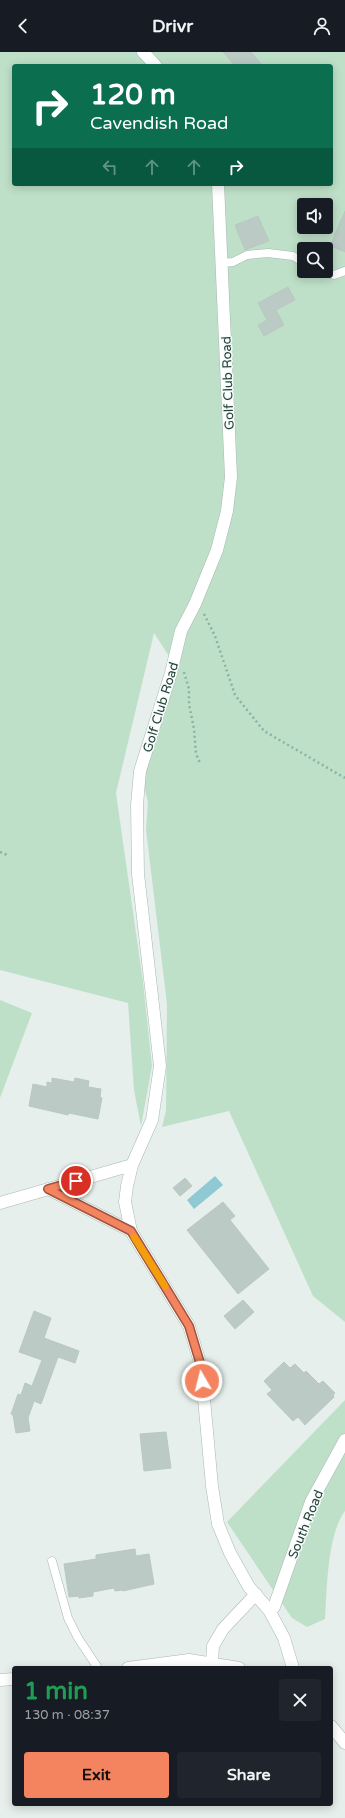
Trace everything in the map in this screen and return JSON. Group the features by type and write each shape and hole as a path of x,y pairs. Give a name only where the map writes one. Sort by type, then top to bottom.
{"street":[{"path":"143,52 154,64"},
{"name":"Golf Club Road","path":"131,1231 125,1202 126,1186 132,1165 152,1120 160,1066 138,874 137,806 140,771 171,674 181,631 195,604 217,550 227,511 231,477 218,186"},
{"path":"0,1203 132,1165"},
{"path":"48,1189 131,1231 189,1326 196,1344 201,1366 212,1486 218,1524 230,1553 249,1587 269,1610 284,1638 292,1666"},
{"name":"South Road","path":"269,1610 274,1607 311,1502 345,1440"},
{"path":"212,1663 213,1646 223,1629 256,1594"},
{"path":"143,1666 189,1660 228,1666"},
{"path":"0,1680 12,1679"},
{"path":"333,1728 345,1743"}],"lane":[{"path":"222,263 233,262 247,255 268,253 293,256 297,259"},
{"path":"333,275 345,271"},
{"path":"52,1561 68,1618 78,1638 97,1666"}],"path":[{"path":"204,613 215,636 235,695 256,722 264,731 345,778"},
{"path":"182,668 190,688 189,712 194,729 196,754 200,763"},
{"path":"0,852 8,855"}],"green space":[{"path":"0,52 345,52 345,1322 313,1296 229,1111 162,1127 166,1111 167,1004 146,830 148,802 140,771 171,673 169,656 154,633 116,793 143,982 152,1066 141,1126 134,1090 128,1003 0,970"},
{"path":"0,1000 32,1013 0,1098"},
{"path":"345,1400 345,1511 339,1521 331,1548 327,1578 325,1619 307,1627 292,1618 227,1522"}],"water":[{"path":"215,1176 223,1185 194,1209 187,1200"}],"building":[{"path":"223,52 251,52 261,64 233,64"},
{"path":"345,211 345,252 333,247 333,242 332,242"},
{"path":"258,216 269,241 245,250 235,225"},
{"path":"288,287 295,300 276,310 284,325 264,336 258,325 267,320 258,303"},
{"path":"52,1078 74,1082 75,1078 89,1081 88,1087 101,1089 100,1097 102,1098 98,1119 69,1113 68,1115 29,1106 33,1084 47,1087 47,1082 52,1083"},
{"path":"185,1178 192,1186 180,1196 173,1188"},
{"path":"223,1202 235,1216 230,1220 269,1269 238,1294 187,1230"},
{"path":"243,1300 254,1312 235,1329 224,1316"},
{"path":"34,1311 51,1318 44,1338 79,1351 75,1363 58,1357 41,1404 34,1401 28,1418 30,1431 16,1433 13,1415 11,1414 18,1394 21,1395 25,1383 32,1386 42,1360 19,1352"},
{"path":"284,1362 290,1368 295,1364 304,1373 306,1371 319,1384 323,1381 335,1393 333,1395 334,1397 305,1425 298,1417 293,1421 267,1394 272,1390 264,1381"},
{"path":"166,1432 171,1468 144,1471 140,1434"},
{"path":"135,1549 136,1556 149,1554 154,1584 123,1591 115,1591 114,1588 93,1592 93,1596 79,1598 79,1596 69,1597 64,1564 96,1559 96,1555"}],"slow traffic":[{"path":"134,1237 165,1286"}],"route":[{"path":"76,1181 48,1189 131,1231 189,1326 196,1344 201,1366 202,1381"}]}
